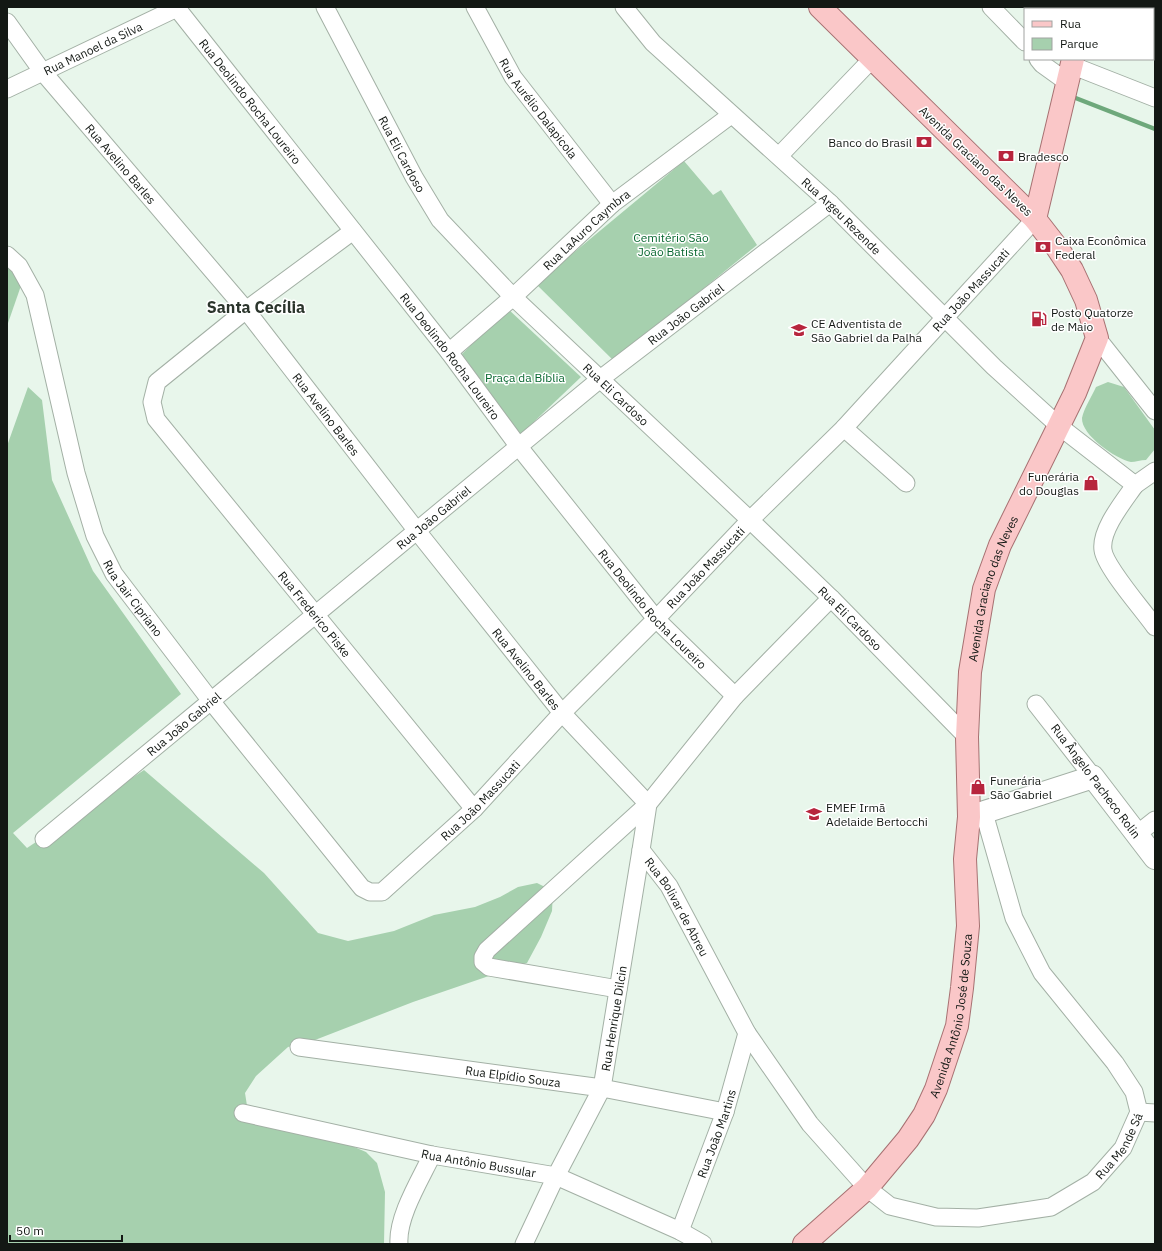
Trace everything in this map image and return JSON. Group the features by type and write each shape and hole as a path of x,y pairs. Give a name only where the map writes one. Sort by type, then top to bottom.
{"main road":[{"name":"Avenida Graciano das Neves","path":"820,7 1034,219 1056,246 1072,270 1086,300 1097,338 1075,393 1000,546 984,589 970,672 967,737"},
{"path":"1034,219 1070,68"},
{"name":"Avenida Antônio José de Souza","path":"804,1244 867,1188 908,1139 924,1115 936,1090 957,1026 968,926 965,859 976,815 967,737"}],"street":[{"name":"Rua Manoel da Silva","path":"7,89 177,7"},
{"name":"Rua Deolindo Rocha Loureiro","path":"177,7 449,352 519,447 656,619 735,696"},
{"name":"Rua Eli Cardoso","path":"325,7 414,177 440,220 513,297 831,598 967,737"},
{"name":"Rua Aurélio Dalapicola","path":"474,7 513,77 612,204"},
{"name":"Rua Argeu Rezende","path":"624,7 653,43 830,203 994,367 1059,426 1135,485"},
{"path":"991,7 1024,41"},
{"name":"Rua Avelino Barles","path":"7,22 42,71 246,310 417,531 562,713 648,804"},
{"path":"779,156 872,59"},
{"path":"1039,60 1042,64 1070,68 1155,98"},
{"name":"Rua LaAuro Caymbra","path":"449,352 513,297 612,204 731,115"},
{"name":"Rua João Gabriel","path":"44,839 599,380 830,203"},
{"name":"Rua João Massucati","path":"362,888 370,892 382,892 474,809 562,713 656,619 750,520 844,428 1034,219"},
{"path":"246,310 353,231"},
{"name":"Rua Jair Cipriano","path":"7,255 19,266 35,295 76,473 95,536 114,574 211,701 362,888"},
{"name":"Rua Frederico Piske","path":"246,310 157,382 152,402 156,419 474,809"},
{"path":"1097,338 1155,411"},
{"path":"844,428 906,483"},
{"path":"1155,471 1135,485 1114,514 1104,538 1103,550 1107,562 1155,627"},
{"path":"618,989 489,967 483,962 483,957 487,950 648,804 735,696 831,598"},
{"name":"Rua Ângelo Pacheco Rolin","path":"1036,704 1155,858"},
{"path":"976,815 1093,777"},
{"name":"Rua Bolivar de Abreu","path":"648,804 641,850 669,886 747,1033 810,1124 867,1188"},
{"name":"Rua Mende Sá","path":"867,1188 890,1206 936,1217 978,1218 1051,1207 1093,1182 1123,1148 1147,1113 1115,1063 1042,973 1014,918 976,815"},
{"path":"1136,835 1155,820"},
{"name":"Rua Henrique Dilcin","path":"524,1244 556,1176 602,1088 641,850"},
{"name":"Rua João Martins","path":"680,1231 725,1112 747,1033"},
{"name":"Rua Elpídio Souza","path":"299,1047 602,1088 725,1112"},
{"name":"Rua Antônio Bussular","path":"243,1113 432,1155 556,1176 680,1231 703,1244"},
{"path":"399,1244 398,1237 405,1213 432,1155"}],"green space":[{"name":"Cemitério São João Batista","path":"684,161 713,195 721,190 757,245 614,361 536,284"},
{"path":"7,256 24,277 7,326"},
{"name":"Praça da Bíblia","path":"508,309 581,377 520,435 462,354"},
{"path":"1108,382 1124,387 1155,430 1155,449 1146,460 1131,462 1117,456 1093,439 1083,425 1083,414 1096,387"},
{"path":"28,387 42,400 52,480 93,571 181,694 13,833 27,848 144,770 264,873 318,933 348,941 394,931 434,915 475,907 500,897 518,887 537,883 553,891 552,911 541,937 527,963 413,1002 315,1040 288,1047 256,1076 245,1093 248,1112 338,1140 366,1152 377,1163 385,1192 384,1244 7,1244 7,446"}],"waterway":[{"path":"1073,97 1155,129"}],"place":[{"name":"Banco do Brasil","path":"924,142"},
{"name":"Bradesco","path":"1006,156"},
{"name":"Caixa Econômica Federal","path":"1043,247"},
{"name":"Posto Quatorze de Maio","path":"1039,319"},
{"name":"CE Adventista de São Gabriel da Palha","path":"799,330"},
{"name":"Funerária do Douglas","path":"1091,483"},
{"name":"Funerária São Gabriel","path":"978,787"},
{"name":"EMEF Irmã Adelaide Bertocchi","path":"814,814"}],"district":[{"name":"Santa Cecília","path":"256,307"}]}
